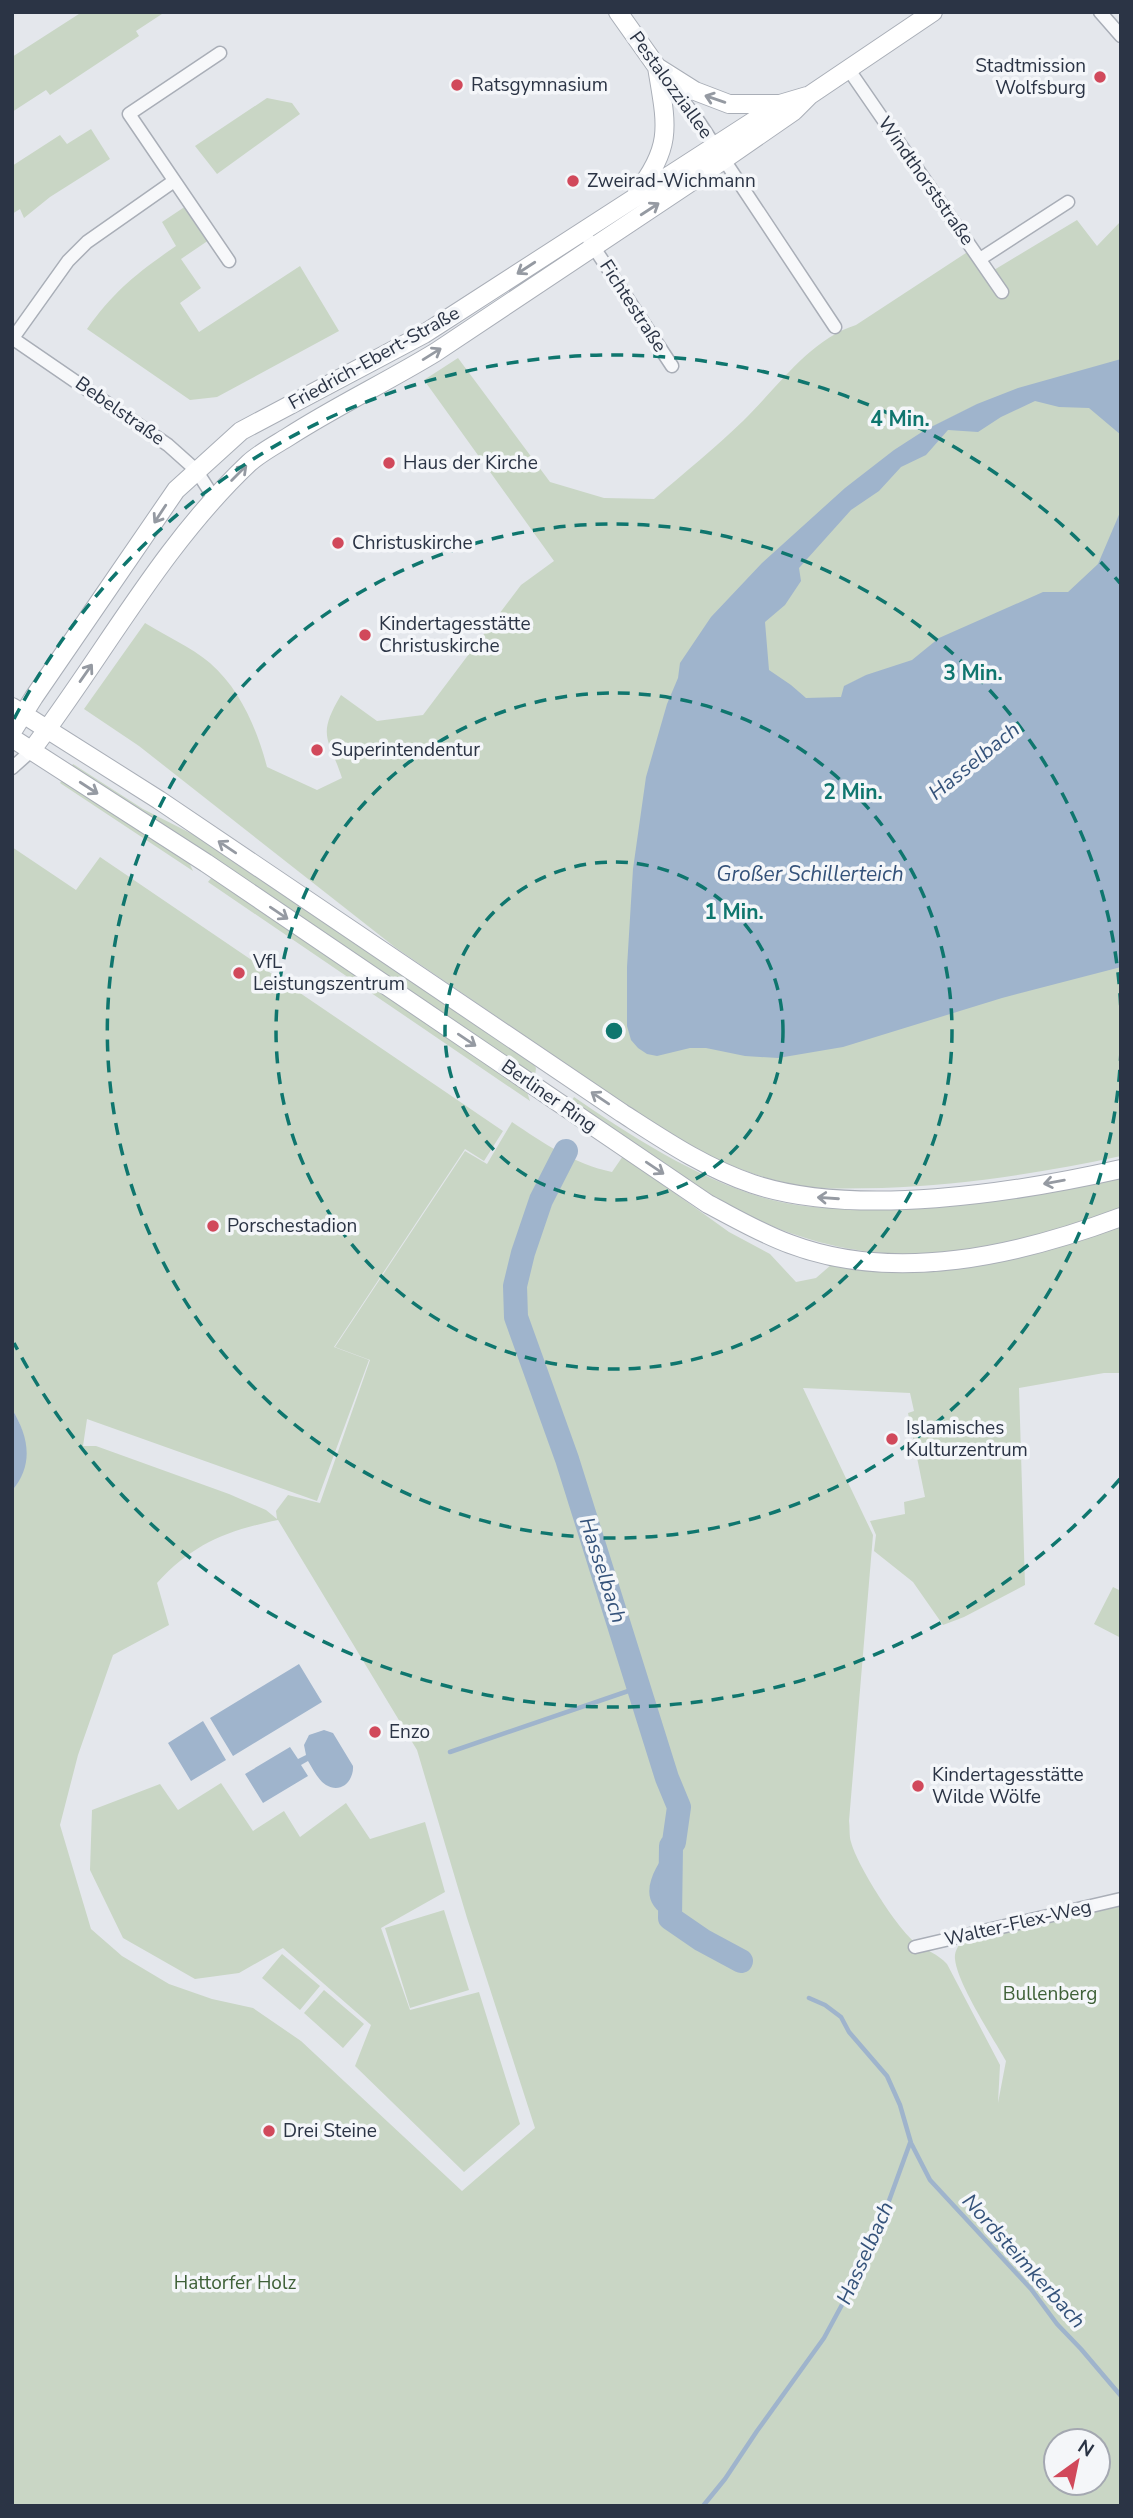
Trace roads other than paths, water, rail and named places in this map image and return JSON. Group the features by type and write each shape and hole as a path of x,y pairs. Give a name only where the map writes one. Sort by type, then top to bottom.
{"street":[{"name":"Pestalozziallee","path":"618,12 719,153 835,327"},
{"name":"Friedrich-Ebert-Straße","path":"12,732 18,711 176,490 241,431 424,334 631,198 794,111 810,95 933,12"},
{"path":"1100,12 1121,36"},
{"path":"220,53 130,114 229,261"},
{"path":"657,67 695,92 712,99 747,106 780,104"},
{"path":"631,198 653,171 664,144 665,117 657,67"},
{"name":"Windthorststraße","path":"849,70 1002,292"},
{"name":"Friedrich-Ebert-Straße","path":"31,751 169,553 214,498 250,461 319,417 436,352 593,246 719,153 780,104 810,95"},
{"path":"13,338 68,261 87,242 174,181"},
{"path":"980,260 1068,202"},
{"name":"Fichtestraße","path":"583,231 672,366"},
{"name":"Bebelstraße","path":"13,338 168,444 196,470 214,498"},
{"name":"Berliner Ring","path":"18,711 169,807 634,1121 692,1157 751,1184 800,1197 867,1201 933,1198 996,1191 1121,1169"},
{"name":"Berliner Ring","path":"12,738 206,863 708,1204 791,1245 863,1260 904,1263 963,1259 1015,1249 1121,1217"},
{"path":"12,768 31,751"},
{"name":"Walter-Flex-Weg","path":"915,1947 1121,1899"}],"water":[{"name":"Großer Schillerteich","path":"1121,359 1121,435 1089,408 1059,407 1035,401 1001,417 978,432 948,430 926,455 901,467 879,491 851,510 799,568 801,581 785,605 765,622 769,670 806,698 841,697 844,686 866,675 912,660 939,638 1043,592 1068,592 1098,564 1121,510 1121,967 1002,998 843,1047 778,1058 745,1056 706,1048 690,1048 657,1056 638,1048 631,1040 627,1026 627,967 633,869 646,777 667,704 678,678 680,663 711,617 762,563 845,488 925,430 977,404 1018,388"},
{"path":"12,1409 22,1430 27,1451 24,1471 12,1491"},
{"path":"299,1664 322,1702 233,1756 210,1718"},
{"path":"203,1721 226,1760 191,1781 168,1743"},
{"path":"324,1730 333,1733 353,1766 349,1781 337,1788 326,1785 308,1761 301,1765 308,1776 263,1803 245,1774 290,1747 298,1759 306,1755 304,1745 309,1735"},
{"path":"671,1846 682,1865 670,1918 659,1911 649,1895 653,1875"}],"waterway":[{"name":"Hasselbach","path":"566,1151 541,1200 523,1253 515,1286 516,1317 567,1459 667,1778 679,1807 674,1842 671,1846 670,1918 702,1940 741,1961"},
{"path":"450,1752 640,1687"},
{"name":"Nordsteimkerbach","path":"809,1998 825,2005 841,2017 849,2032 887,2076 900,2105 911,2143 930,2180 1031,2289 1057,2324 1121,2396"},
{"name":"Hasselbach","path":"703,2506 824,2338 870,2253 910,2143"}],"place":[{"name":"Stadtmission Wolfsburg","path":"1100,77"},
{"name":"Ratsgymnasium","path":"457,85"},
{"name":"Zweirad-Wichmann","path":"573,181"},
{"name":"Haus der Kirche","path":"389,463"},
{"name":"Christuskirche","path":"338,543"},
{"name":"Kindertagesstätte Christuskirche","path":"365,635"},
{"name":"Superintendentur","path":"317,750"},
{"name":"VfL Leistungszentrum","path":"239,973"},
{"name":"Porschestadion","path":"213,1226"},
{"name":"Islamisches Kulturzentrum","path":"892,1439"},
{"name":"Enzo","path":"375,1732"},
{"name":"Kindertagesstätte Wilde Wölfe","path":"918,1786"},
{"name":"Drei Steine","path":"269,2131"}],"park label":[{"name":"Bullenberg","path":"1050,1994"},
{"name":"Hattorfer Holz","path":"235,2283"}]}
